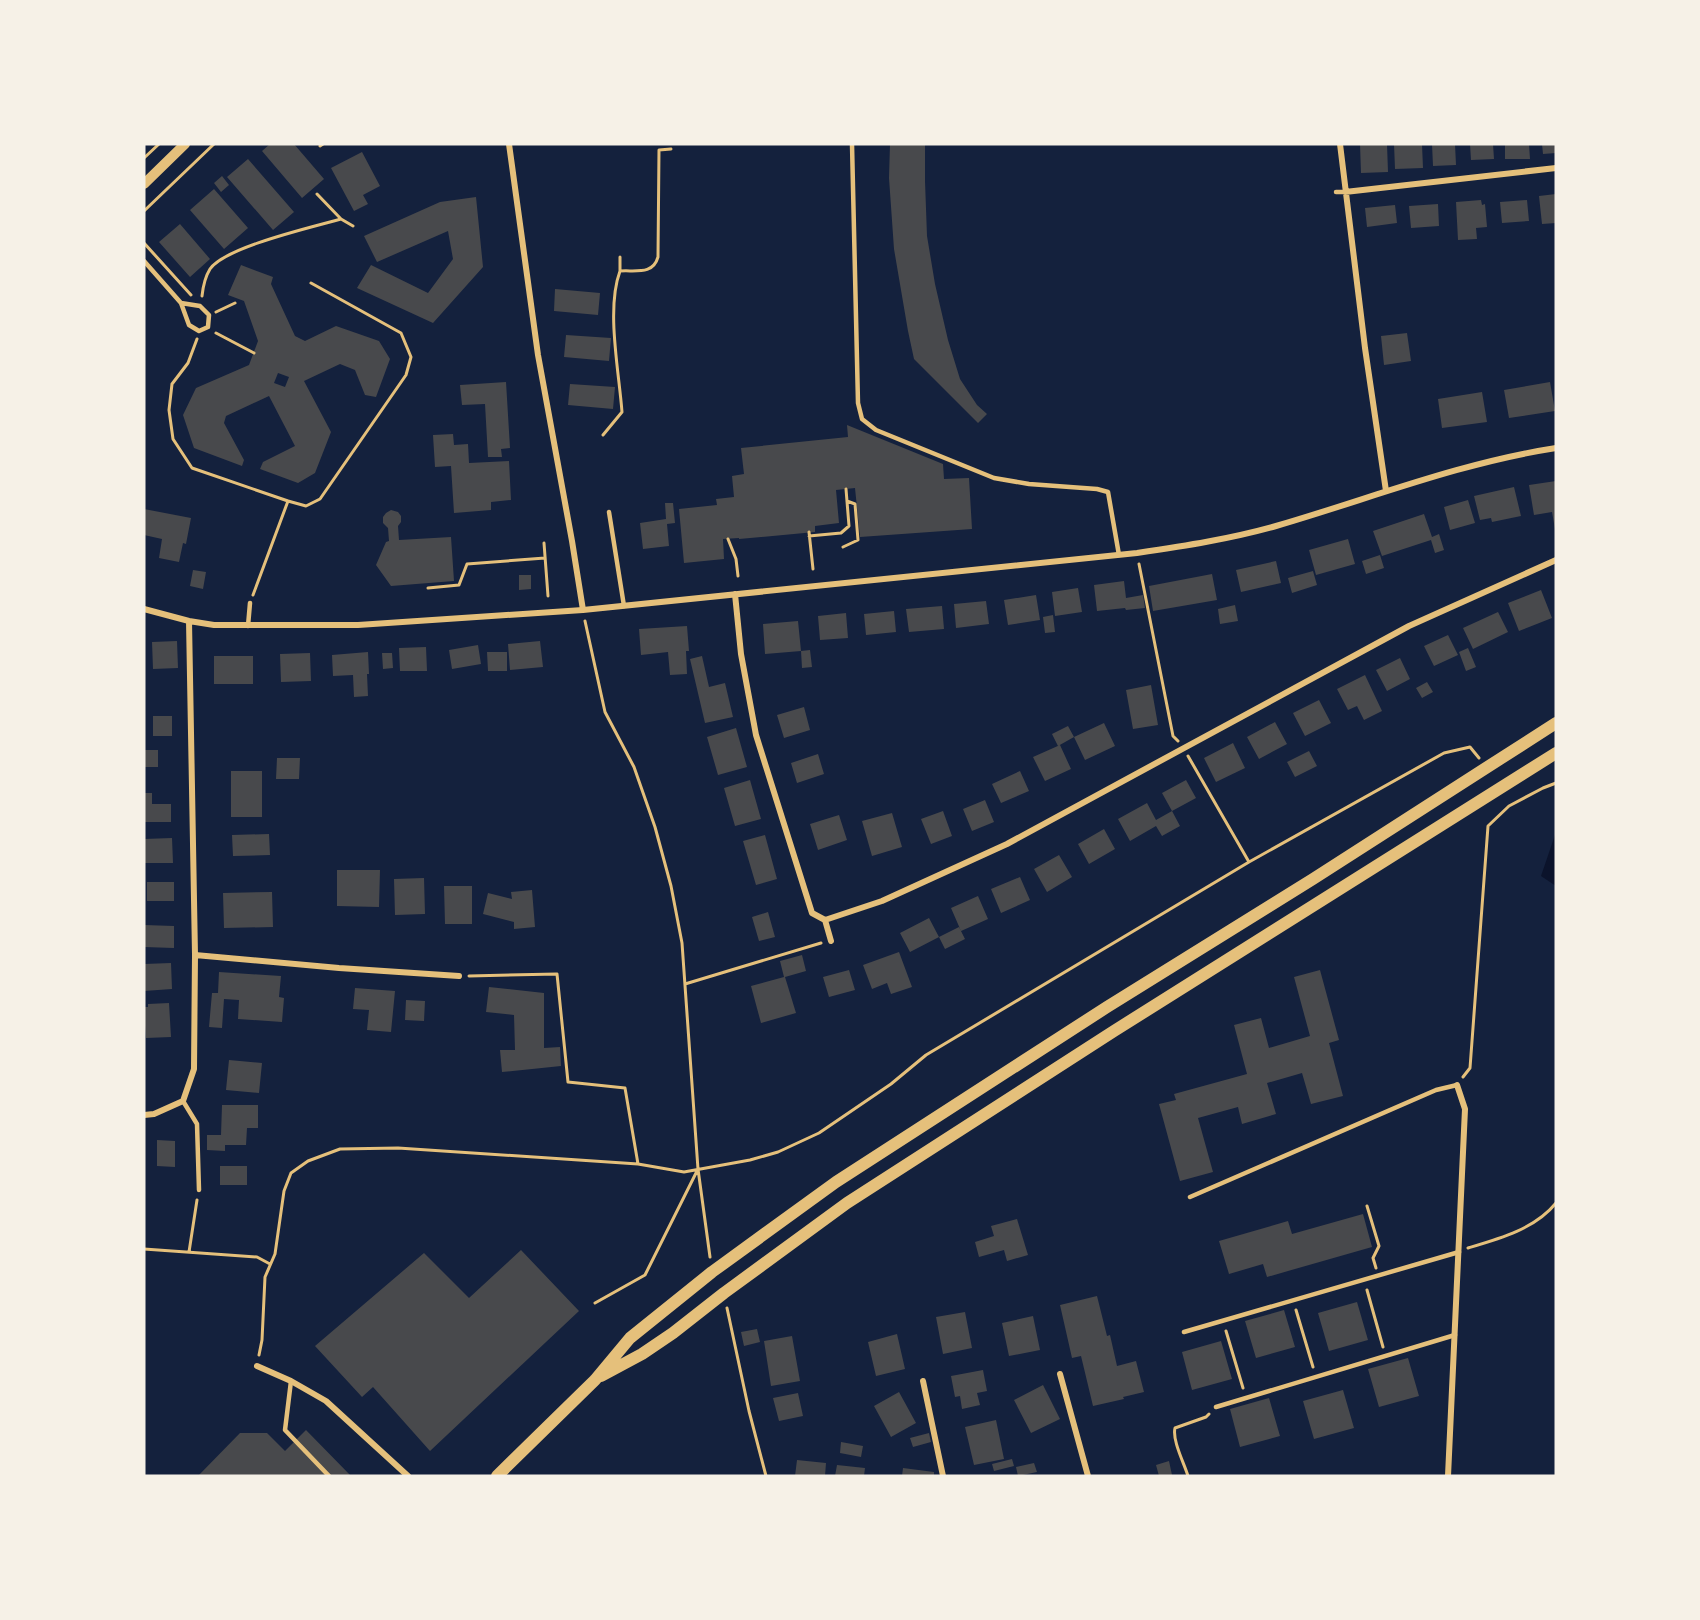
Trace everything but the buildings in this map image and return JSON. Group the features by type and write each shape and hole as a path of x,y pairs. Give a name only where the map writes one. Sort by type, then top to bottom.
{"main road":[{"path":"497,1476 594,1380 630,1338 712,1272 846,1176 1107,1007 1313,879 1556,723"},
{"path":"594,1380 642,1354 847,1203 1124,1024 1556,753"}],"street":[{"path":"144,184 185,144"},
{"path":"509,144 538,355 583,610"},
{"path":"1340,144 1365,348 1386,491"},
{"path":"1345,192 1556,168"},
{"path":"144,609 214,625 358,625 583,610 1137,553 1201,544 1274,526 1460,468 1556,448"},
{"path":"825,920 882,901 1007,844 1409,627 1556,560"},
{"path":"735,594 741,654 756,735 812,913 825,920 831,940"},
{"path":"144,1114 154,1114 183,1101 194,1069 195,955 189,621"},
{"path":"195,955 459,976"},
{"path":"1448,1476 1465,1109 1457,1085"},
{"path":"257,1366 326,1401 408,1476"},
{"path":"1060,1374 1088,1476"},
{"path":"923,1381 943,1476"}],"lane":[{"path":"852,144 858,402 862,419 876,430 994,478 1108,492 1119,555"},
{"path":"1336,192 1345,192"},
{"path":"144,261 181,303 189,325 199,331 208,327 209,315 200,306 181,303"},
{"path":"609,512 624,606"},
{"path":"249,626 250,603"},
{"path":"1190,1197 1436,1090 1457,1085"},
{"path":"183,1101 197,1125 199,1190"},
{"path":"1184,1332 1459,1252"},
{"path":"1216,1407 1455,1335"},
{"path":"291,1382 285,1430 329,1476"}],"path":[{"path":"144,158 159,144"},
{"path":"144,212 214,144"},
{"path":"620,271 649,270 656,265 659,150 671,149"},
{"path":"317,194 341,219 353,226"},
{"path":"200,306 204,282 211,267 230,255 270,238 341,219"},
{"path":"144,243 200,306"},
{"path":"603,435 622,412 613,311 620,257"},
{"path":"199,331 188,363 172,384 169,410 173,439 192,468 306,506 320,499 406,375 411,357 401,333 310,283"},
{"path":"209,315 235,303"},
{"path":"208,327 254,353"},
{"path":"813,569 809,534 841,533 849,526 846,489"},
{"path":"250,603 288,501"},
{"path":"843,547 858,540 855,504 847,501"},
{"path":"728,539 736,559 738,576"},
{"path":"544,543 548,596"},
{"path":"1137,553 1173,736 1184,748 1249,862"},
{"path":"428,588 459,585 466,564 545,558"},
{"path":"583,610 606,712 634,767 655,827 671,886 682,943 698,1169 712,1272"},
{"path":"257,1366 262,1340 265,1277 275,1254 284,1191 291,1173 308,1161 340,1149 398,1148 638,1164 684,1172 750,1160 778,1152 819,1133 891,1084 926,1055 1249,862 1444,753 1470,747 1486,767"},
{"path":"1457,1085 1470,1068 1488,826 1509,806 1556,783"},
{"path":"685,984 831,940"},
{"path":"459,976 557,974 568,1082 625,1088 638,1164"},
{"path":"595,1303 645,1275 698,1169"},
{"path":"189,1252 199,1190"},
{"path":"1459,1252 1512,1234 1549,1212 1556,1203"},
{"path":"1367,1206 1378,1246 1373,1258 1378,1275"},
{"path":"144,1249 257,1257 270,1264"},
{"path":"1364,1279 1386,1356"},
{"path":"724,1293 748,1411 766,1476"},
{"path":"1293,1300 1316,1377"},
{"path":"1223,1320 1246,1397"},
{"path":"1188,1476 1173,1435 1175,1428 1206,1417"}],"water":[{"path":"1556,832 1556,886 1541,876"}]}
